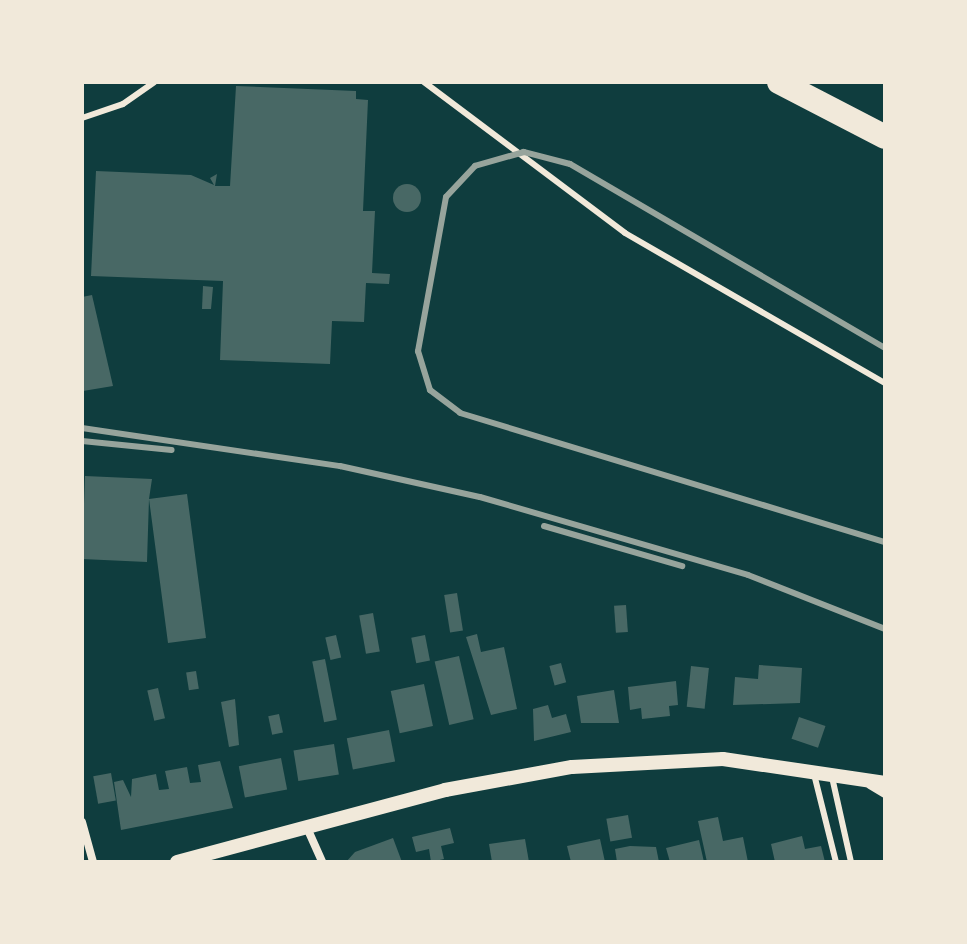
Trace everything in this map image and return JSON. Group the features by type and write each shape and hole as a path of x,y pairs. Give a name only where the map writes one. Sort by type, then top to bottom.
{"highway":[{"path":"779,82 885,137"}],"street":[{"path":"177,862 308,830 445,790 572,767 723,759 885,783"},
{"path":"863,780 885,794"},
{"path":"82,822 93,862"},
{"path":"308,830 322,862"}],"lane":[{"path":"82,118 123,104 154,82"},
{"path":"424,82 625,233 885,383"},
{"path":"813,770 836,862"},
{"path":"831,774 851,862"}],"building":[{"path":"236,86 356,91 356,99 368,100 363,211 375,211 372,273 390,274 389,284 366,283 364,322 332,321 330,364 220,360 223,281 91,276 96,171 191,175 214,185 210,178 217,174 215,186 230,186"},
{"path":"407,184 417,188 421,198 417,208 407,212 397,208 393,198 397,188"},
{"path":"203,286 213,287 211,309 202,309"},
{"path":"92,295 113,386 83,391 82,297"},
{"path":"85,476 152,479 147,562 82,559"},
{"path":"187,494 206,638 168,643 149,499"},
{"path":"457,593 463,631 450,633 444,595"},
{"path":"626,605 628,632 616,633 614,606"},
{"path":"373,613 380,651 366,654 359,615"},
{"path":"477,634 481,652 504,647 517,709 491,715 466,637"},
{"path":"336,635 341,657 330,660 325,637"},
{"path":"425,635 430,661 416,663 411,638"},
{"path":"459,656 474,719 449,725 435,662"},
{"path":"325,659 337,720 324,722 312,661"},
{"path":"561,663 566,682 555,685 549,666"},
{"path":"759,665 802,668 800,703 733,705 735,677 758,679"},
{"path":"691,666 709,668 705,709 687,707"},
{"path":"196,671 199,689 189,690 186,673"},
{"path":"676,681 678,705 669,706 670,716 642,719 641,708 630,710 628,687"},
{"path":"424,684 433,726 400,733 391,691"},
{"path":"158,688 165,718 154,721 147,690"},
{"path":"614,690 619,723 581,723 577,696"},
{"path":"235,699 239,745 229,747 221,702"},
{"path":"548,705 552,718 566,714 571,732 534,741 533,709"},
{"path":"279,714 283,733 272,735 268,716"},
{"path":"799,717 825,726 818,748 792,739"},
{"path":"389,730 395,761 353,770 347,738"},
{"path":"334,744 339,775 298,781 294,750"},
{"path":"281,758 287,789 245,798 239,766"},
{"path":"220,761 233,808 121,830 114,782 123,780 131,797 132,779 156,774 159,790 169,789 165,771 187,767 190,783 201,782 198,765"},
{"path":"111,773 116,801 98,804 93,776"},
{"path":"628,815 632,838 610,841 606,819"},
{"path":"718,817 723,841 743,837 748,862 707,862 698,821"},
{"path":"450,828 454,843 441,846 444,859 431,862 429,849 416,852 412,837"},
{"path":"802,836 805,849 821,846 825,862 775,862 771,844"},
{"path":"393,838 402,862 346,862 355,852"},
{"path":"525,839 529,862 492,862 489,844"},
{"path":"600,839 605,862 571,862 567,846"},
{"path":"699,840 704,862 670,862 666,848"},
{"path":"656,847 659,862 617,862 615,849"}],"railway":[{"path":"885,348 570,164 524,152 475,166 446,197 418,351 430,390 460,413 885,542"},
{"path":"82,428 340,466 480,497 748,575 885,629"},
{"path":"82,441 172,450"},
{"path":"544,526 682,566"}]}
